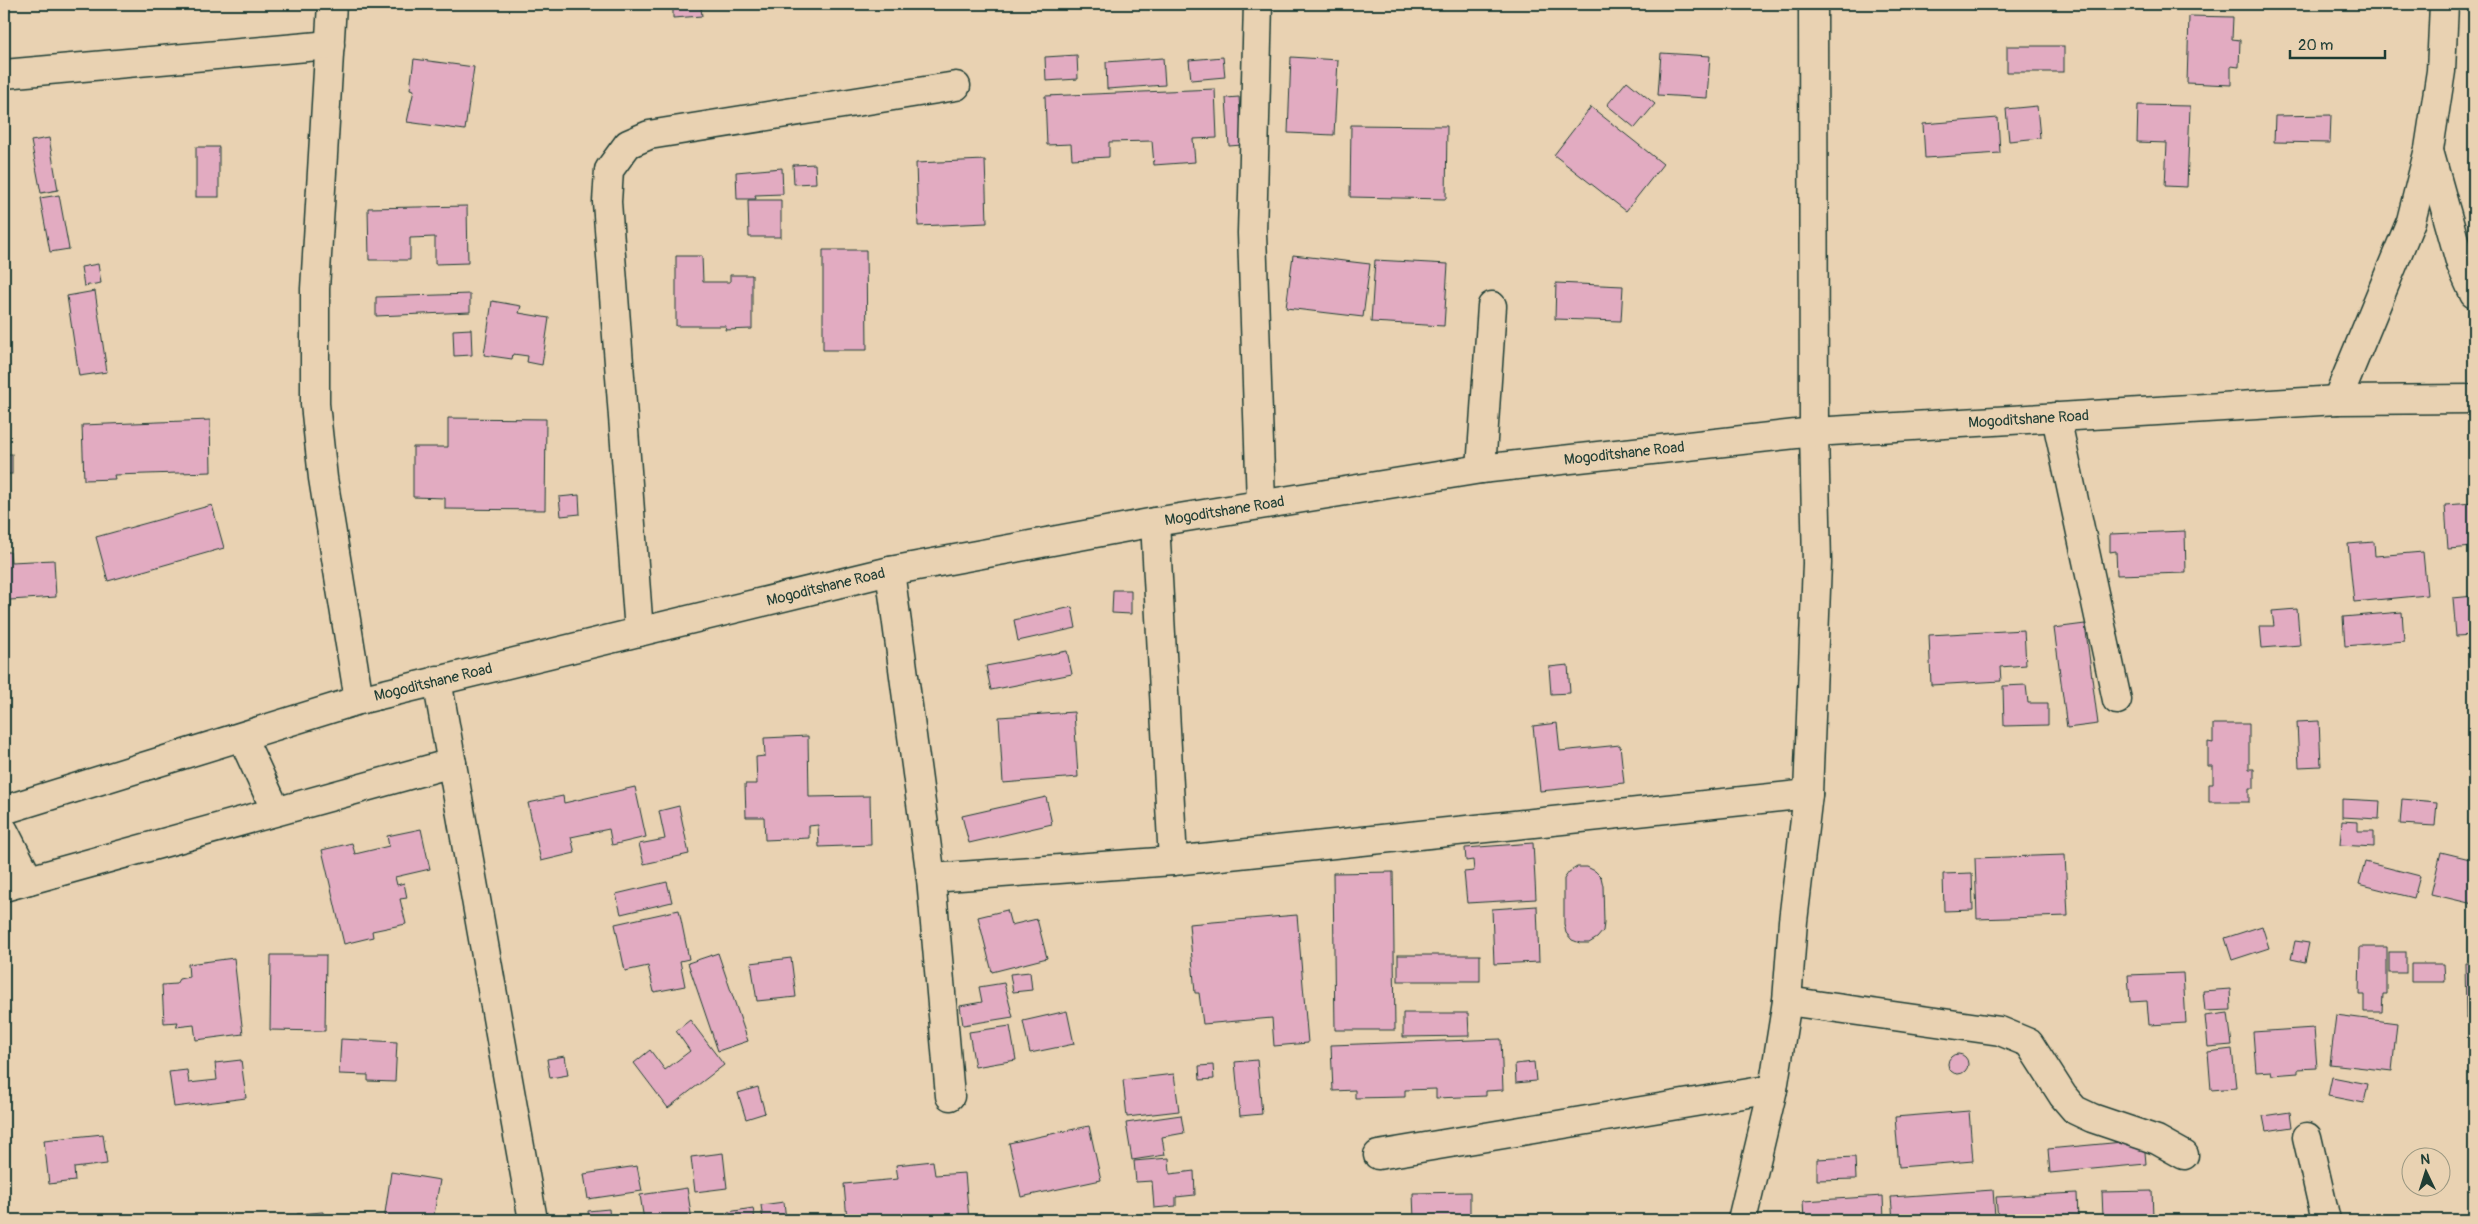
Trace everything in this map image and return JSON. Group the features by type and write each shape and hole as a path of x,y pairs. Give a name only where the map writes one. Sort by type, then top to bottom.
{"street":[{"path":"332,4 315,289 315,404 323,478 359,700"},
{"path":"1258,4 1252,233 1261,504"},
{"path":"1742,1220 1773,1089 1787,1001 1793,920 1808,794 1817,563 1814,432 1813,4"},
{"path":"2337,400 2412,220 2429,150 2441,71 2444,4"},
{"path":"4,74 330,45"},
{"path":"638,632 606,202 609,170 628,144 649,135 956,86"},
{"path":"2429,150 2461,265 2474,294"},
{"path":"1481,469 1492,306"},
{"name":"Mogoditshane Road","path":"4,810 359,700 438,680 890,571 1261,504 1481,469 1814,432 2337,400 2474,399"},
{"path":"2056,417 2117,700"},
{"path":"1155,522 1173,861"},
{"path":"890,571 931,878 950,1096"},
{"path":"438,680 533,1220"},
{"path":"242,737 276,811"},
{"path":"4,831 16,884 452,763"},
{"path":"931,878 1173,861 1808,794"},
{"path":"1787,1001 2000,1031 2016,1037 2029,1043 2063,1096 2075,1110 2092,1118 2157,1140 2184,1155"},
{"path":"1378,1155 1773,1089"},
{"path":"2307,1137 2326,1220"}],"building":[{"path":"673,4 735,4 735,6 701,8 702,16 673,18"},
{"path":"1463,4 1489,4 1489,7 1463,8"},
{"path":"2189,16 2233,17 2232,39 2240,40 2239,67 2231,66 2231,85 2187,83"},
{"path":"2007,46 2064,46 2064,72 2007,72"},
{"path":"1661,53 1710,56 1707,98 1658,95"},
{"path":"1077,55 1078,79 1046,81 1045,57"},
{"path":"1223,57 1225,77 1191,80 1189,60"},
{"path":"1291,57 1338,60 1334,135 1288,133"},
{"path":"1163,58 1165,85 1107,89 1106,62"},
{"path":"414,59 474,67 465,130 407,122 414,90 410,89"},
{"path":"1627,81 1655,104 1635,128 1607,105"},
{"path":"1215,89 1217,138 1193,139 1195,162 1154,165 1152,141 1109,142 1109,157 1072,159 1071,144 1047,145 1045,96"},
{"path":"1239,97 1242,145 1229,146 1226,98"},
{"path":"2138,105 2190,106 2187,187 2165,186 2167,143 2137,142"},
{"path":"2037,106 2040,138 2009,141 2006,109"},
{"path":"1591,107 1663,164 1626,211 1554,155"},
{"path":"2331,115 2330,143 2274,142 2275,116"},
{"path":"1998,118 2000,153 1925,158 1923,124"},
{"path":"1351,125 1447,126 1446,199 1350,197"},
{"path":"49,138 58,190 41,193 31,141"},
{"path":"196,147 219,147 219,197 196,197"},
{"path":"985,160 987,223 918,226 916,163"},
{"path":"815,164 816,183 794,184 793,165"},
{"path":"782,168 783,194 755,195 756,199 737,199 736,172"},
{"path":"59,195 69,249 50,252 40,198"},
{"path":"748,200 781,200 781,237 749,237"},
{"path":"467,206 468,263 435,264 435,237 410,238 410,260 369,260 368,208"},
{"path":"823,250 866,250 867,350 823,350"},
{"path":"1293,255 1370,264 1363,317 1286,308"},
{"path":"676,256 702,256 703,282 730,282 730,275 752,275 752,329 725,330 726,326 676,326"},
{"path":"1375,260 1448,264 1444,326 1371,322"},
{"path":"98,264 101,283 84,286 81,267"},
{"path":"1556,283 1623,286 1621,321 1555,319"},
{"path":"95,291 107,372 79,376 67,296"},
{"path":"470,294 470,312 376,316 376,297"},
{"path":"492,301 521,306 519,313 549,318 542,365 527,362 528,356 513,354 512,359 484,355"},
{"path":"471,329 472,355 454,356 453,330"},
{"path":"448,418 546,419 545,510 445,509 445,498 413,497 413,447 448,447"},
{"path":"210,420 211,472 114,475 115,479 84,480 82,425"},
{"path":"4,454 12,454 12,474 4,474"},
{"path":"579,495 580,514 561,516 559,497"},
{"path":"2474,503 2474,547 2448,549 2445,505"},
{"path":"212,505 224,548 108,581 96,537"},
{"path":"2185,531 2186,573 2117,575 2116,551 2110,552 2110,534"},
{"path":"2374,542 2375,556 2423,552 2427,595 2354,602 2348,544"},
{"path":"4,552 10,552 11,562 54,560 56,597 10,600 10,606 4,606"},
{"path":"1113,590 1131,590 1131,614 1112,613"},
{"path":"2474,596 2474,635 2456,636 2453,598"},
{"path":"1072,607 1076,628 1018,641 1014,620"},
{"path":"2297,609 2300,645 2262,648 2260,626 2274,626 2272,611"},
{"path":"2402,612 2404,641 2345,646 2343,617"},
{"path":"2085,624 2098,724 2067,728 2054,628"},
{"path":"2024,630 2026,665 2000,667 2001,681 1931,685 1929,635"},
{"path":"1067,651 1072,674 991,690 986,666"},
{"path":"1568,665 1570,693 1551,694 1549,667"},
{"path":"2026,685 2028,703 2048,703 2048,725 2004,726 2003,686"},
{"path":"1074,712 1078,777 1003,783 999,717"},
{"path":"2319,721 2321,766 2299,767 2297,722"},
{"path":"1557,723 1560,751 1620,745 1624,783 1540,791 1533,726"},
{"path":"2213,724 2249,724 2249,769 2254,769 2254,788 2249,788 2249,802 2209,802 2209,784 2213,784 2213,766 2208,766 2208,742 2213,743"},
{"path":"808,736 809,797 870,796 871,845 819,847 818,825 809,826 809,838 765,840 764,817 746,817 745,784 757,784 756,757 765,756 764,738"},
{"path":"635,787 646,837 612,845 609,829 571,837 575,853 541,861 528,803 563,796 564,803"},
{"path":"1046,797 1052,824 969,843 962,816"},
{"path":"2342,799 2380,801 2379,819 2342,817"},
{"path":"2402,799 2437,802 2435,826 2400,824"},
{"path":"679,806 689,854 644,864 639,844 665,839 659,811"},
{"path":"2342,821 2358,822 2358,831 2374,831 2374,847 2340,845"},
{"path":"421,829 430,869 395,877 397,885 404,883 407,898 400,899 406,924 372,931 373,937 344,944 322,850 352,843 355,854 389,846 387,836"},
{"path":"1533,843 1536,899 1467,903 1464,872 1474,871 1473,860 1466,861 1465,848"},
{"path":"2441,852 2474,860 2473,904 2431,894"},
{"path":"2065,855 2068,916 1977,919 1975,858"},
{"path":"2365,862 2420,876 2414,898 2359,884"},
{"path":"1577,867 1587,867 1595,871 1601,877 1603,886 1603,931 1589,943 1580,943 1572,940 1566,933 1564,924 1564,879 1569,872"},
{"path":"1393,872 1395,1030 1335,1030 1333,873"},
{"path":"1972,873 1973,910 1944,911 1943,874"},
{"path":"667,882 672,902 621,914 616,894"},
{"path":"1537,906 1539,962 1494,964 1492,909"},
{"path":"679,910 689,959 680,961 685,986 654,992 648,966 625,971 615,924"},
{"path":"1007,910 1011,925 1037,919 1047,958 992,972 978,917"},
{"path":"1297,915 1308,1043 1274,1046 1272,1018 1203,1024 1199,993 1195,993 1189,924"},
{"path":"2262,926 2269,948 2232,960 2225,938"},
{"path":"2295,941 2309,943 2305,962 2291,959"},
{"path":"2360,947 2387,947 2387,994 2383,994 2382,1012 2364,1012 2364,995 2359,995"},
{"path":"2389,952 2406,952 2406,973 2389,973"},
{"path":"718,953 748,1041 718,1051 688,963"},
{"path":"271,955 326,955 325,1031 270,1030"},
{"path":"1398,955 1480,955 1480,981 1398,981"},
{"path":"234,958 243,1034 196,1040 194,1025 176,1027 178,1022 164,1023 162,985 176,984 179,979 189,977 188,964"},
{"path":"791,958 796,997 757,1001 751,963"},
{"path":"2465,963 2474,963 2474,1018 2466,1018"},
{"path":"2411,964 2444,964 2445,982 2411,982"},
{"path":"1030,972 1032,990 1013,992 1010,974"},
{"path":"2183,973 2186,1023 2149,1025 2147,1001 2130,1002 2128,975"},
{"path":"1004,983 1013,1017 963,1025 960,1006 982,1002 979,987"},
{"path":"2230,989 2231,1010 2205,1011 2203,991"},
{"path":"1067,1011 1074,1044 1030,1053 1023,1021"},
{"path":"1403,1013 1468,1013 1469,1036 1403,1037"},
{"path":"2228,1013 2232,1045 2208,1047 2205,1016"},
{"path":"2336,1015 2397,1023 2392,1071 2330,1064"},
{"path":"690,1020 724,1065 668,1108 634,1063 650,1050 665,1070 690,1051 676,1031"},
{"path":"1010,1026 1016,1060 975,1067 969,1032"},
{"path":"2314,1028 2317,1068 2298,1069 2298,1073 2272,1075 2271,1071 2256,1072 2253,1032"},
{"path":"341,1039 397,1042 395,1082 368,1081 368,1075 339,1074"},
{"path":"1501,1039 1503,1090 1486,1091 1486,1096 1436,1098 1436,1089 1405,1090 1405,1097 1355,1098 1355,1090 1333,1091 1331,1045"},
{"path":"2232,1049 2236,1088 2211,1090 2208,1052"},
{"path":"1954,1054 1962,1054 1968,1060 1968,1068 1962,1074 1954,1074 1948,1068 1948,1060"},
{"path":"565,1056 568,1075 550,1078 547,1059"},
{"path":"241,1060 246,1098 174,1107 169,1072 187,1070 189,1083 217,1080 215,1063"},
{"path":"1257,1060 1262,1114 1240,1116 1235,1062"},
{"path":"1534,1062 1536,1081 1516,1083 1515,1064"},
{"path":"1213,1065 1214,1079 1200,1080 1199,1066"},
{"path":"1174,1074 1179,1111 1127,1117 1123,1080"},
{"path":"2332,1077 2368,1084 2364,1103 2328,1096"},
{"path":"758,1087 765,1113 746,1119 738,1093"},
{"path":"1969,1111 1973,1161 1899,1167 1895,1117"},
{"path":"2290,1112 2292,1127 2266,1131 2263,1116"},
{"path":"1181,1115 1184,1133 1162,1137 1165,1155 1132,1160 1126,1123"},
{"path":"1089,1126 1101,1180 1021,1197 1009,1143"},
{"path":"103,1134 107,1164 74,1168 75,1181 49,1184 44,1140"},
{"path":"2144,1140 2146,1164 2050,1173 2048,1149"},
{"path":"723,1153 727,1188 695,1192 691,1157"},
{"path":"1855,1157 1856,1179 1817,1180 1817,1159"},
{"path":"1169,1158 1170,1174 1194,1171 1195,1195 1176,1197 1176,1206 1154,1208 1152,1181 1136,1182 1134,1161"},
{"path":"933,1161 935,1175 965,1173 969,1220 847,1220 844,1184 898,1179 896,1165"},
{"path":"637,1166 642,1191 588,1199 584,1174"},
{"path":"391,1172 440,1180 433,1220 384,1220"},
{"path":"687,1188 692,1220 644,1220 640,1195"},
{"path":"1993,1190 1995,1217 1982,1218 1982,1220 1936,1220 1936,1218 1893,1220 1891,1197"},
{"path":"2152,1191 2153,1216 2103,1217 2102,1192"},
{"path":"1470,1192 1470,1220 1414,1220 1413,1193"},
{"path":"2077,1193 2078,1220 1998,1220 1996,1197"},
{"path":"1883,1196 1884,1220 1804,1220 1803,1201"},
{"path":"784,1202 786,1220 763,1220 761,1205"},
{"path":"753,1208 755,1220 729,1220 728,1212"},
{"path":"609,1209 610,1220 589,1220 588,1211"},
{"path":"323,1212 324,1220 297,1220 297,1214"}]}
